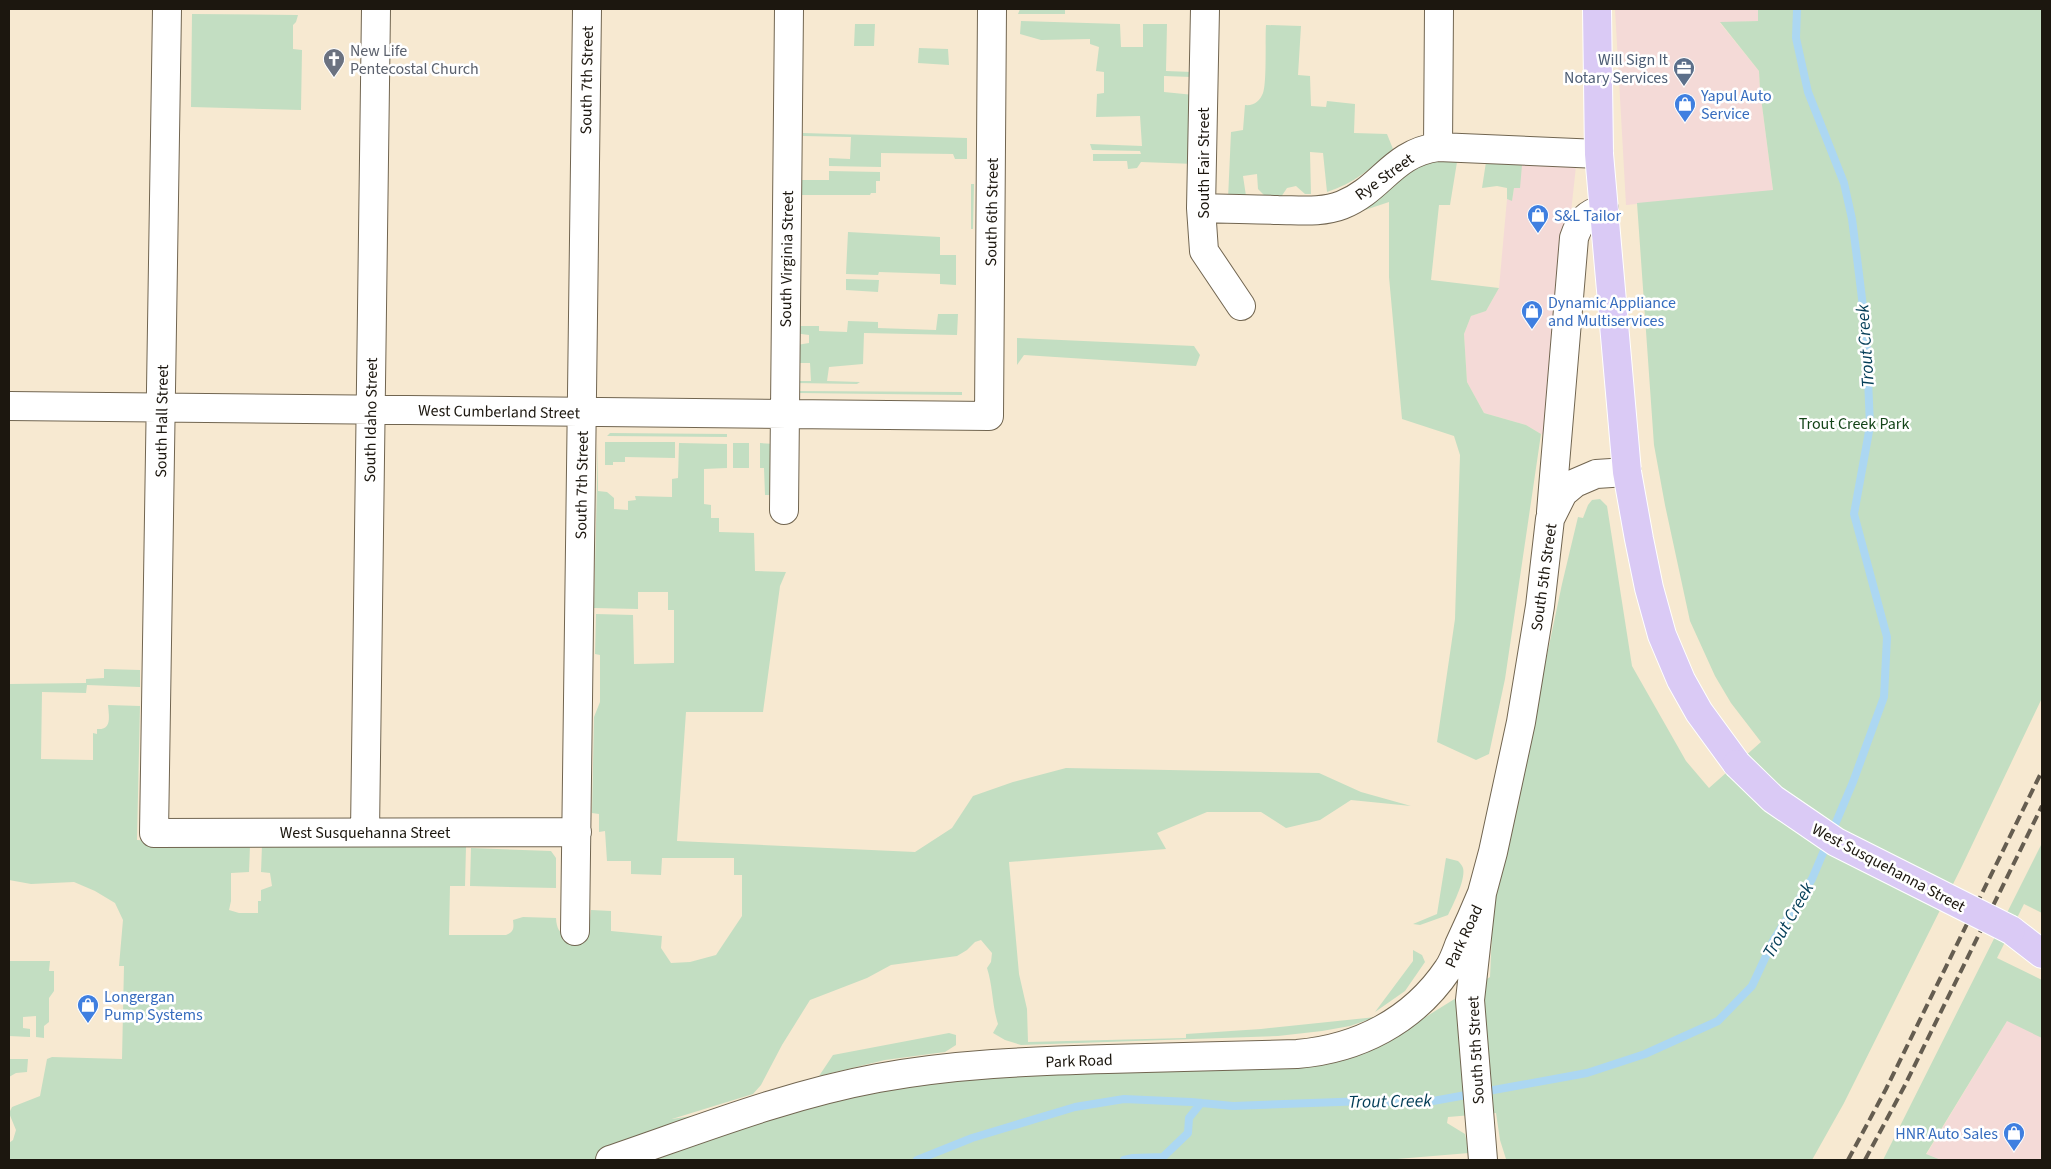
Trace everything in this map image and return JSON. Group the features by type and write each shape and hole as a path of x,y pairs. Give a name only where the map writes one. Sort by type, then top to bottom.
{"main road":[{"path":"1596,9 1599,154 1627,472"},
{"name":"West Susquehanna Street","path":"1627,472 1649,588 1662,635 1681,680 1698,712 1737,764 1773,799 1836,842 2042,946"},
{"path":"2011,930 2042,954"}],"street":[{"name":"South Hall Street","path":"154,833 167,9"},
{"name":"South Idaho Street","path":"365,832 376,9"},
{"name":"South 7th Street","path":"575,931 587,9"},
{"name":"South Virginia Street","path":"784,510 789,9"},
{"name":"South 6th Street","path":"989,416 992,9"},
{"name":"South Fair Street","path":"1204,9 1201,208 1204,251 1241,306"},
{"path":"1438,147 1439,9"},
{"name":"Rye Street","path":"1201,208 1313,211 1340,206 1370,189 1394,165 1422,149 1438,147 1599,154"},
{"path":"1550,519 1574,238 1577,227 1584,219 1594,212 1604,209"},
{"name":"West Cumberland Street","path":"9,406 989,416"},
{"name":"South 5th Street","path":"1483,1160 1477,1107 1470,1000 1482,893 1493,852 1521,722 1540,606 1550,519 1563,493 1575,483 1596,474 1627,472"},
{"name":"West Susquehanna Street","path":"154,833 576,832"},
{"name":"Park Road","path":"610,1160 751,1111 813,1093 877,1078 941,1068 1007,1062 1297,1054 1317,1052 1355,1042 1385,1029 1406,1015 1430,993 1449,968 1482,893"}],"shaded area":[{"path":"1615,9 1758,9 1758,21 1720,23 1759,71 1773,191 1626,205"},
{"path":"1519,161 1576,166 1547,434 1541,434 1526,425 1484,413 1467,382 1464,334 1471,316 1486,311 1499,288 1507,199 1512,200"},
{"path":"2042,990 2042,1160 1923,1160 2007,1021"}],"green space":[{"path":"1020,9 1065,9 1065,14 1018,14"},
{"name":"Trout Creek Park","path":"1758,9 2042,9 2042,698 1962,866 1844,1103 1812,1160 1505,1160 1496,1113 1448,1117 1447,1123 1465,1134 1469,1153 1385,1160 9,1160 9,1143 13,1140 16,1130 9,1113 12,1107 40,1096 47,1059 52,1057 122,1059 124,966 119,966 123,920 115,903 95,891 74,882 31,884 9,880 9,684 86,683 86,679 104,678 104,669 140,670 140,687 87,685 86,693 42,692 41,759 93,760 93,733 97,734 97,729 102,729 107,725 109,718 108,705 140,706 137,840 250,846 249,872 231,873 231,901 229,910 239,913 258,913 258,901 261,901 261,890 272,886 270,873 261,872 262,845 466,847 465,886 450,886 449,935 506,935 511,933 513,929 513,920 523,917 556,918 561,933 569,936 586,937 589,931 591,910 611,911 611,931 662,936 661,948 671,963 690,962 716,955 742,916 742,875 734,875 734,858 662,858 661,875 631,874 631,861 607,861 605,831 599,832 599,814 592,813 594,717 600,702 600,655 595,654 596,614 633,615 634,664 674,663 674,610 668,610 668,592 638,592 638,609 594,608 598,442 598,491 607,492 614,498 614,509 628,510 628,501 636,500 635,496 672,497 672,479 678,478 679,443 727,444 727,468 704,469 704,504 711,505 711,518 719,518 719,532 754,533 755,571 786,572 780,586 763,712 686,712 677,841 915,852 952,828 973,796 1013,782 1066,768 1319,773 1361,792 1411,806 1351,800 1320,820 1286,828 1261,812 1207,812 1157,833 1166,849 1009,862 1019,974 1027,1009 1028,1042 1186,1038 1186,1034 1261,1029 1376,1017 1350,1026 1278,1036 1021,1045 1005,1040 993,1033 998,1024 987,968 991,962 992,953 981,940 975,942 957,956 891,965 867,978 810,1000 782,1045 761,1085 753,1094 672,1119 963,1074 1382,1044 1490,977 1493,911 1562,584 1578,517 1583,518 1592,500 1600,499 1607,506 1632,666 1686,761 1709,788 1761,742 1731,703 1715,676 1690,621 1654,445 1637,203 1773,190 1759,71 1720,22 1758,21"},
{"path":"192,14 298,15 293,25 293,49 302,50 301,110 191,107"},
{"path":"1021,21 1120,24 1121,47 1143,47 1143,24 1167,24 1166,71 1192,72 1191,77 1164,76 1164,92 1194,95 1195,164 1141,162 1137,168 1128,169 1127,161 1093,161 1093,154 1141,154 1140,151 1092,150 1090,144 1142,146 1140,116 1096,117 1097,94 1104,93 1104,72 1096,71 1099,47 1090,44 1090,39 1041,40 1020,34"},
{"path":"855,24 875,24 874,46 854,46"},
{"path":"1266,25 1301,26 1298,75 1310,76 1311,106 1326,107 1327,101 1355,104 1354,133 1387,134 1393,149 1354,180 1336,189 1327,192 1323,153 1310,152 1311,194 1305,194 1296,186 1287,188 1281,197 1264,195 1258,189 1257,174 1243,176 1246,196 1228,199 1231,132 1243,130 1245,105 1251,105 1258,101 1262,96 1264,88"},
{"path":"919,48 948,49 949,65 918,63"},
{"path":"803,133 967,138 967,159 955,159 953,154 881,153 881,167 829,166 829,158 850,159 851,137 803,136"},
{"path":"1440,161 1457,162 1450,205 1439,205 1431,280 1499,288 1486,311 1471,316 1464,334 1467,382 1484,413 1526,425 1541,434 1505,679 1489,754 1476,760 1437,742 1455,619 1460,455 1454,436 1402,419 1389,277 1389,202 1344,217 1415,166"},
{"path":"1519,161 1522,165 1520,188 1514,188 1512,201 1507,199 1507,188 1497,186 1482,188 1486,162"},
{"path":"829,171 880,172 880,181 876,181 876,193 871,193 870,195 802,195 802,180 829,180"},
{"path":"971,184 974,184 973,229 971,229"},
{"path":"848,232 940,237 940,255 956,255 956,285 940,284 940,274 879,272 878,275 846,274"},
{"path":"846,279 879,280 878,292 846,290"},
{"path":"938,314 958,314 957,335 864,333 863,364 829,367 827,381 860,382 857,384 796,383 796,381 811,381 810,363 796,363 797,345 809,343 809,335 794,333 794,326 819,326 819,331 847,332 848,321 878,322 878,328 936,330"},
{"path":"1017,338 1194,346 1200,355 1196,366 1024,355 1017,365"},
{"path":"795,391 962,392 962,395 799,393"},
{"path":"610,433 727,434 727,437 607,436"},
{"path":"605,442 675,442 675,458 625,457 625,462 613,462 613,465 605,465"},
{"path":"733,443 749,443 749,468 733,468"},
{"path":"760,443 775,444 775,495 765,495 764,468 760,468"},
{"path":"2042,843 2042,913 2024,904 1997,958 2042,980 2042,1038 2007,1021 1926,1154 1941,1160 1883,1160"},
{"path":"471,848 551,851 556,858 556,888 470,886"},
{"path":"1446,858 1458,861 1463,867 1463,879 1448,915 1420,925 1413,924 1437,914"},
{"path":"1413,950 1422,955 1425,962 1405,991 1375,1012 1413,961"},
{"path":"9,961 50,961 49,971 54,971 54,991 49,998 49,1022 44,1026 44,1038 36,1037 36,1016 23,1017 23,1028 30,1029 30,1037 9,1036"},
{"path":"949,1033 956,1035 956,1045 945,1052 885,1060 819,1076 833,1055"},
{"path":"9,1059 28,1059 27,1072 16,1073 9,1077"}],"waterway":[{"name":"Trout Creek","path":"917,1160 972,1138 1075,1107 1124,1099 1233,1106 1366,1101 1422,1103 1587,1073 1645,1054 1718,1021 1752,986 1773,941 1812,879 1853,782 1884,697 1887,637 1854,514 1870,426 1866,331 1852,219 1844,183 1808,92 1796,38 1797,9"},
{"path":"1124,1160 1163,1157 1188,1133 1189,1118 1201,1103"}],"railway":[{"path":"1848,1160 1886,1089 2042,771"},
{"path":"1865,1160 1904,1087 2042,806"}],"place":[{"name":"New Life Pentecostal Church","path":"334,78"},
{"name":"Will Sign It Notary Services","path":"1684,87"},
{"name":"Yapul Auto Service","path":"1685,123"},
{"name":"S&L Tailor","path":"1538,234"},
{"name":"Dynamic Appliance and Multiservices","path":"1532,330"},
{"name":"Longergan Pump Systems","path":"88,1024"},
{"name":"HNR Auto Sales","path":"2014,1152"}]}
